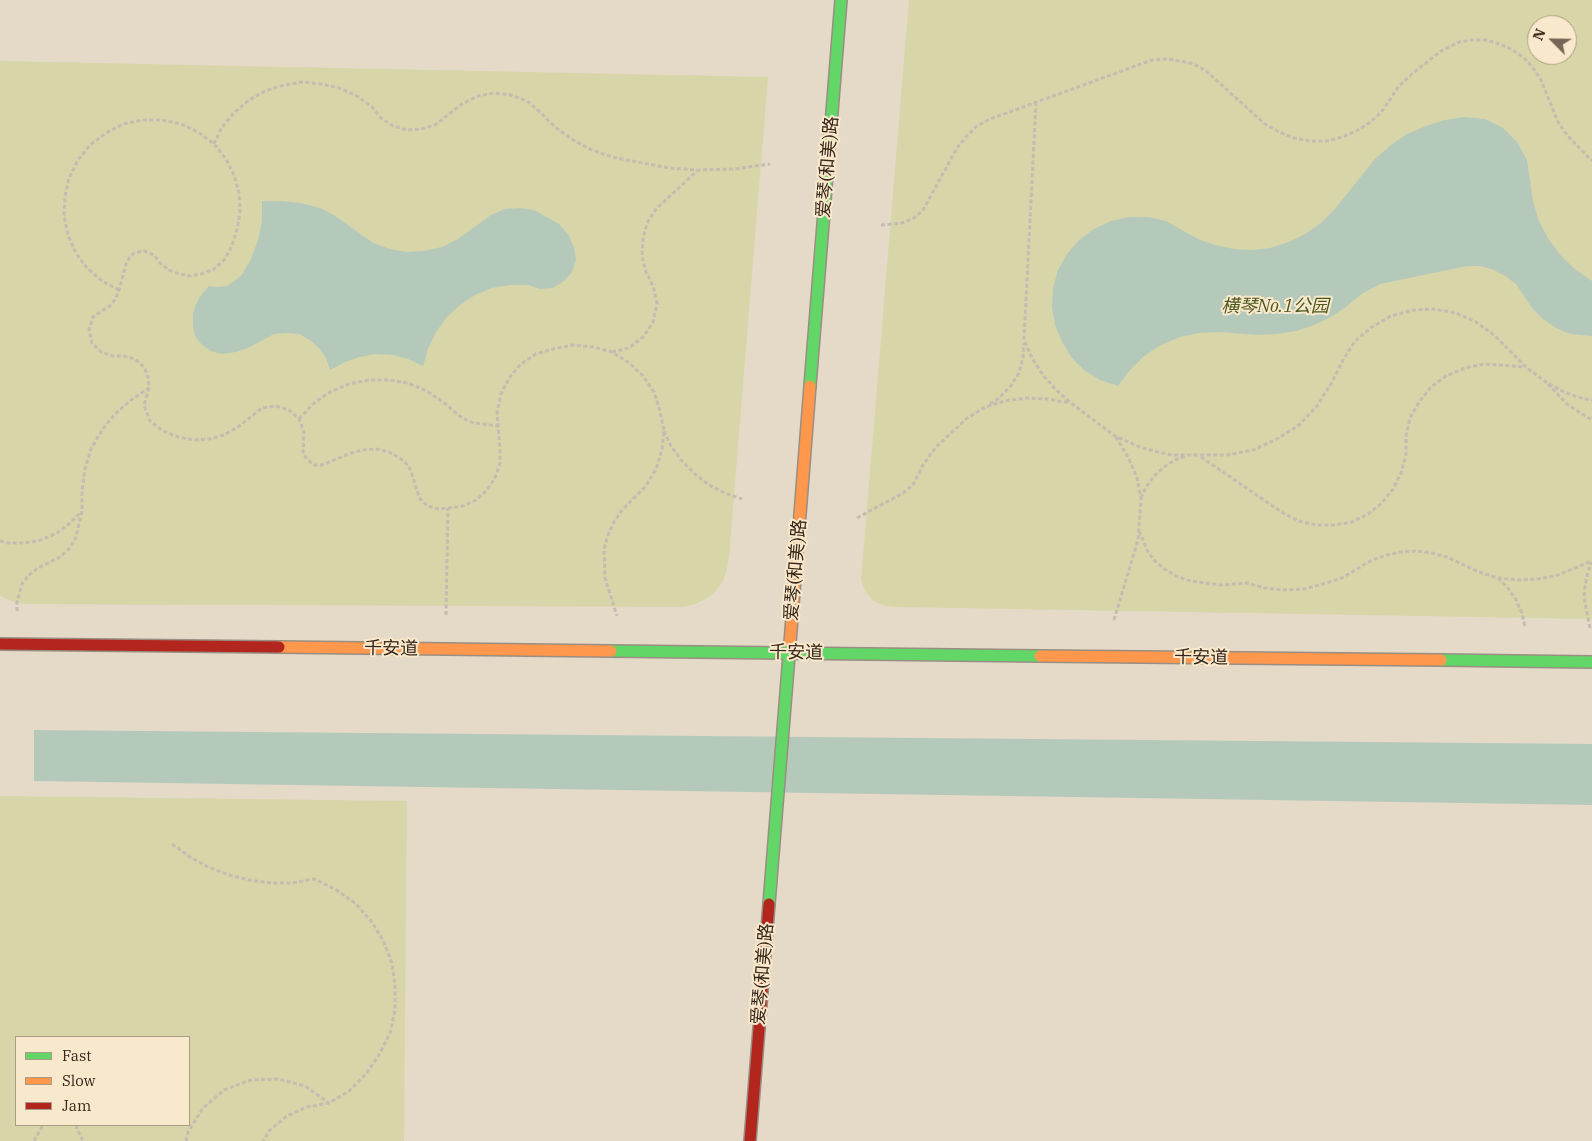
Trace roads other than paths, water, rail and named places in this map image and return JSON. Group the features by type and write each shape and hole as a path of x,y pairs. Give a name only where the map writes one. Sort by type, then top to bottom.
{"street":[{"name":"爱琴(和美)路","path":"750,1141 841,0"},
{"name":"千安道","path":"0,644 1592,662"}],"park label":[{"name":"横琴No.1公园","path":"1275,307"}]}
